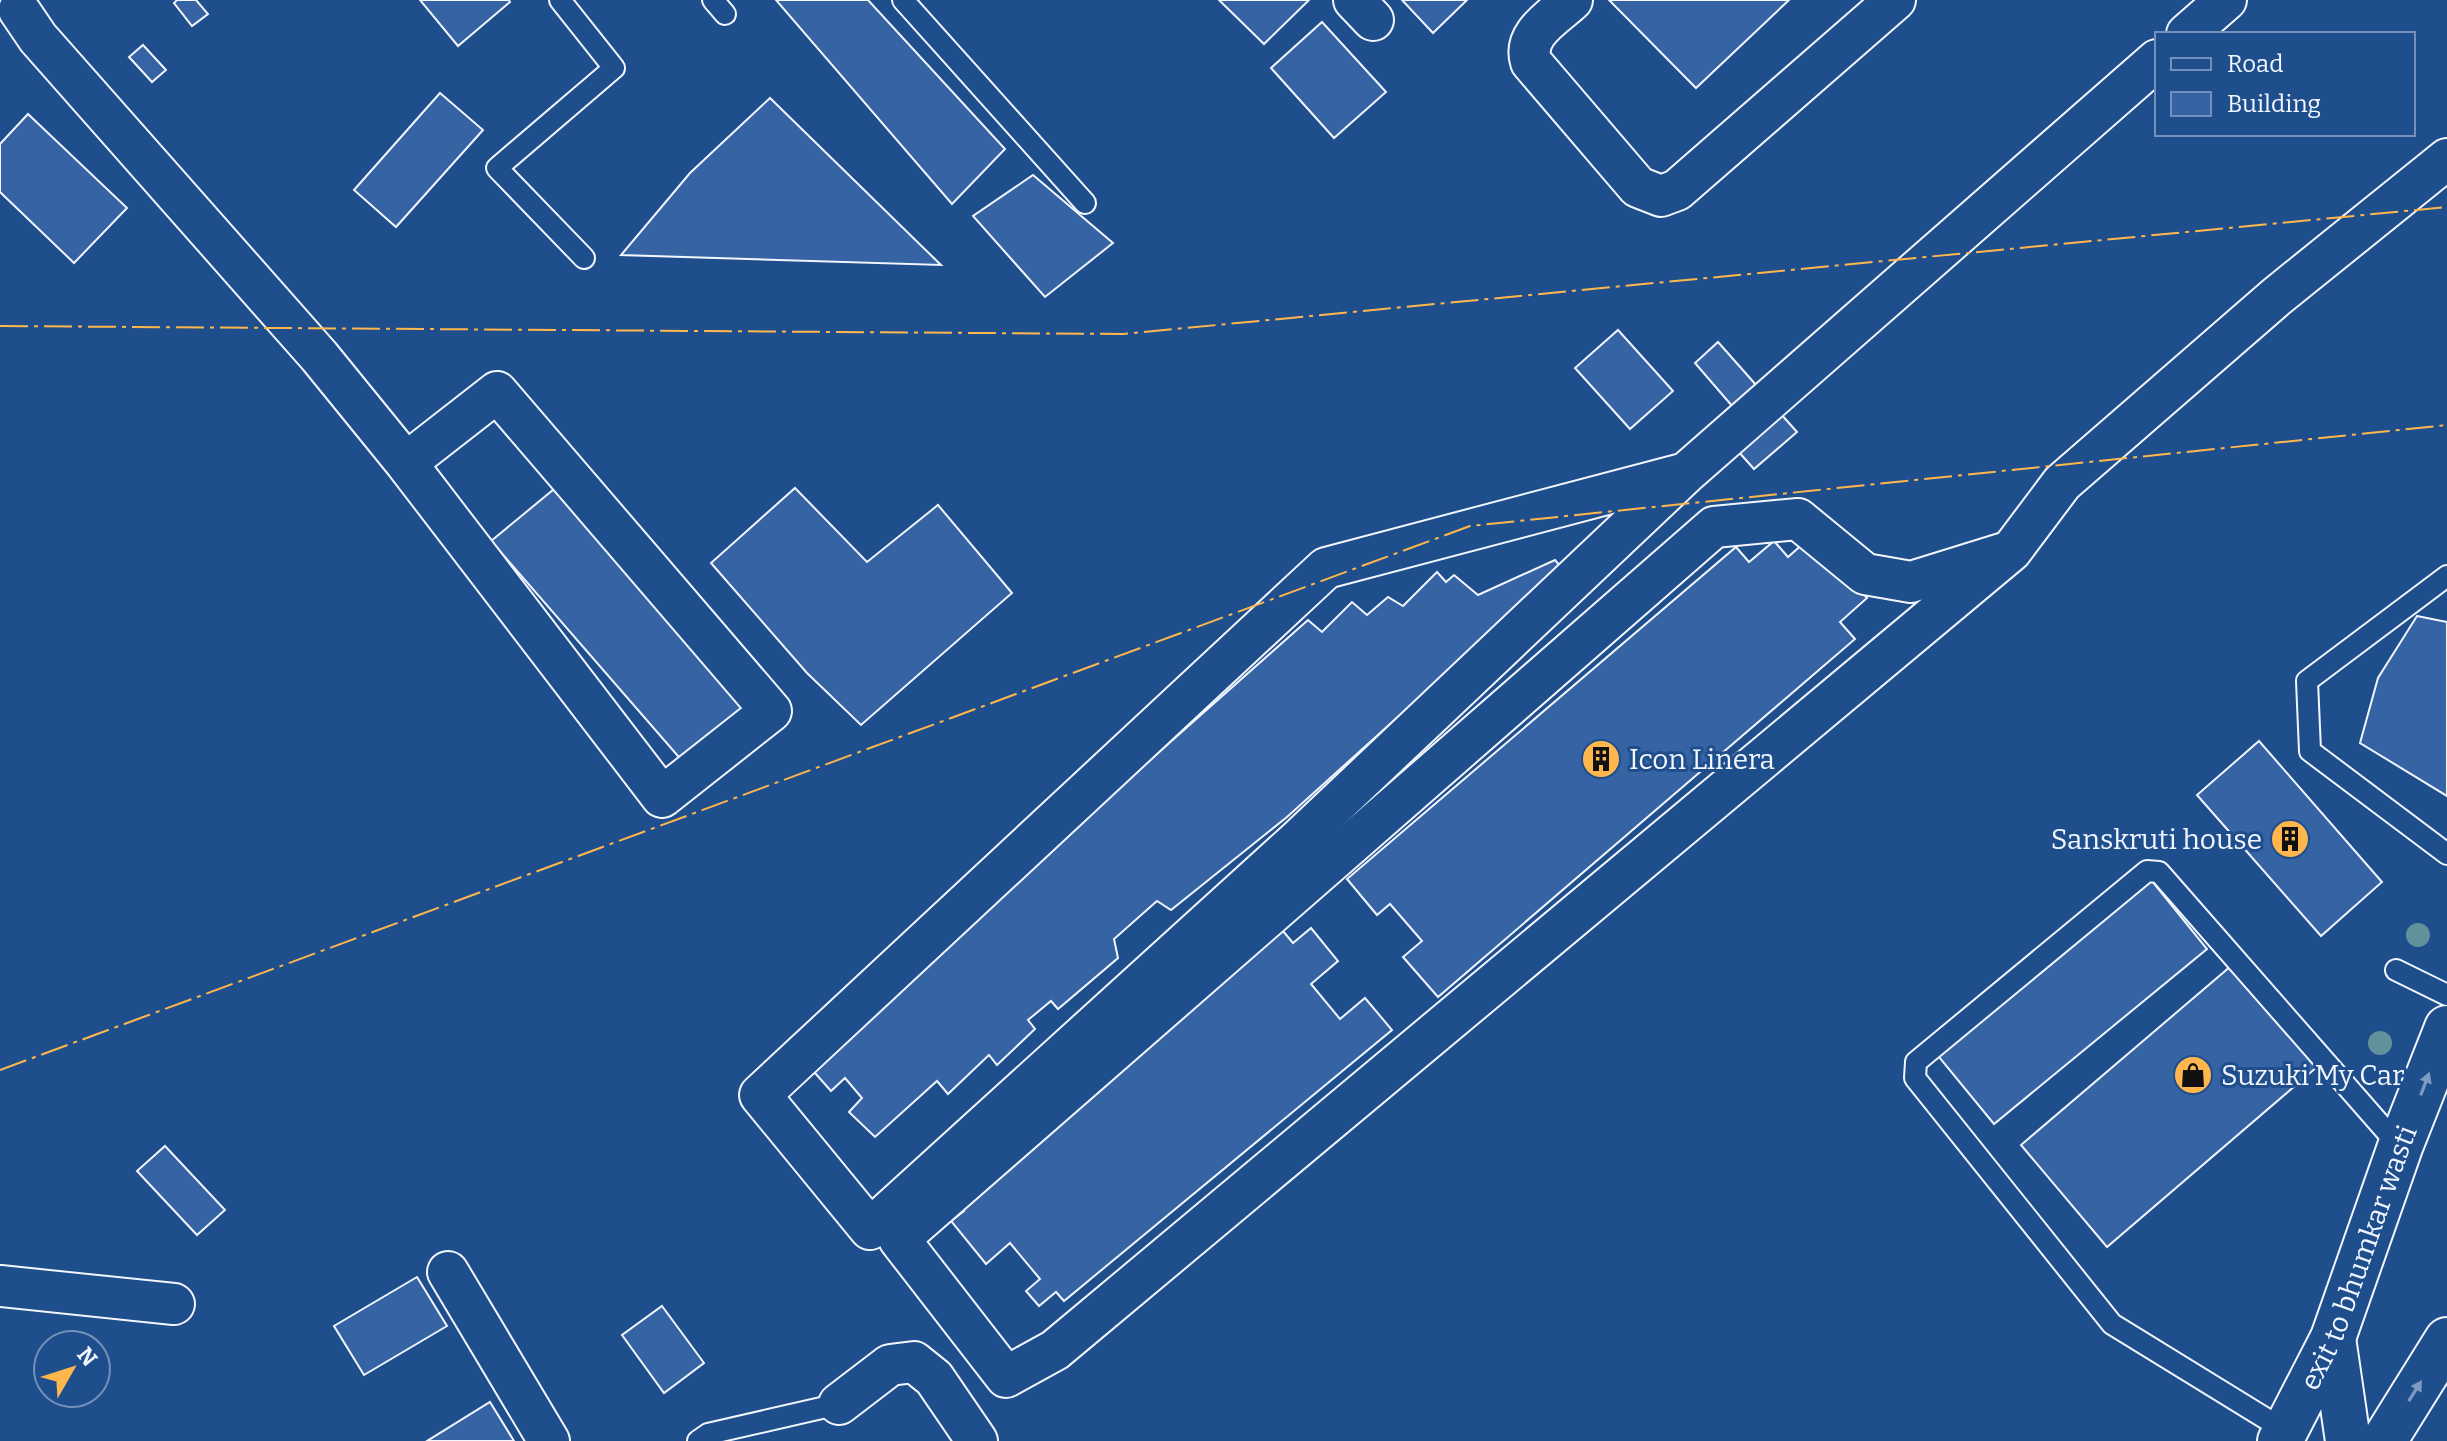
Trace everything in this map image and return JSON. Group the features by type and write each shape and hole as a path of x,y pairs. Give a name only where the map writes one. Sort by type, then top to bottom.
{"main road":[{"name":"exit to bhumkar wasti","path":"2283,1436 2333,1338 2400,1147 2447,1028"},
{"path":"2333,1338 2348,1441"},
{"path":"2384,1441 2447,1340"}],"street":[{"path":"1572,0 1532,37 1527,50 1531,62 1638,187 1661,196 1677,190 1871,7"},
{"path":"2189,32 2226,0"},
{"path":"17,11 319,356 406,463 662,797 771,711 497,392 406,463"},
{"path":"1686,473 1326,568 760,1095 870,1229 1266,869 1686,473 2155,62"},
{"path":"2011,551 1911,582 1865,574 1798,519 1714,527 899,1239 1006,1377 1055,1350 2011,551 2062,483 2276,297 2447,159"},
{"path":"448,1272 549,1441"},
{"path":"0,1286 174,1304"},
{"path":"839,1404 890,1365 914,1362 934,1378 970,1431"}],"lane":[{"path":"560,0 614,68 497,168 584,258"},
{"path":"903,0 1085,203"},
{"path":"2447,576 2307,681 2310,751 2447,854"},
{"path":"2283,1436 2112,1324 1915,1078 1916,1062 2147,871 2159,872 2400,1147"},
{"path":"2396,970 2447,995"},
{"path":"698,1441 708,1434 839,1404"}],"building":[{"path":"177,0 196,0 208,14 192,26 174,3"},
{"path":"420,0 509,0 510,2 458,46"},
{"path":"776,0 868,0 1005,149 952,204"},
{"path":"1219,0 1309,0 1264,44"},
{"path":"1402,0 1467,0 1433,33"},
{"path":"1609,0 1789,0 1696,88"},
{"path":"1322,22 1386,92 1334,138 1271,68"},
{"path":"143,45 166,70 152,82 129,57"},
{"path":"440,93 483,130 396,227 354,190"},
{"path":"770,98 941,265 621,255 690,173"},
{"path":"28,114 127,208 74,263 0,192 0,144"},
{"path":"1033,175 1113,243 1045,297 973,216"},
{"path":"1618,330 1673,391 1630,429 1575,368"},
{"path":"1718,342 1757,386 1733,407 1695,363"},
{"path":"1780,413 1797,432 1754,469 1737,450"},
{"path":"559,485 755,712 684,763 491,541"},
{"path":"795,488 867,562 938,505 1012,593 861,725 807,673 711,563"},
{"name":"Icon Linera","path":"1813,535 1867,598 1840,622 1855,639 1438,997 1403,957 1422,941 1390,904 1377,915 1347,879 1736,547 1749,562 1774,541 1788,557"},
{"path":"1555,560 1565,572 1481,642 1287,817 1171,910 1157,901 1114,939 1118,958 1058,1009 1051,1001 1028,1020 1035,1029 997,1065 989,1055 948,1094 937,1081 875,1137 849,1112 862,1098 845,1078 831,1091 807,1064 1308,620 1322,632 1352,602 1367,615 1388,597 1403,606 1437,572 1446,582 1454,575 1478,595"},
{"path":"2417,616 2447,622 2447,796 2360,743 2378,678"},
{"name":"Sanskruti house","path":"2259,741 2382,882 2321,936 2197,795"},
{"path":"2148,876 2207,949 1994,1124 1934,1051"},
{"path":"1311,928 1338,961 1311,984 1340,1019 1365,998 1392,1030 1064,1301 1056,1292 1039,1306 1026,1291 1040,1279 1010,1243 986,1264 951,1221 964,1211 956,1200 1283,931 1293,943"},
{"path":"2231,966 2317,1067 2107,1247 2021,1145"},
{"path":"165,1146 225,1210 197,1235 137,1171"},
{"path":"417,1277 447,1326 364,1375 334,1326"},
{"path":"662,1306 704,1363 664,1393 622,1335"},
{"path":"490,1402 514,1441 427,1441"}],"power":[{"path":"0,326 1123,334 2447,207"},
{"path":"0,1070 1470,526 2447,425"}],"place":[{"name":"Icon Linera","path":"1601,759"},
{"name":"Sanskruti house","path":"2290,839"},
{"name":"Suzuki My Car","path":"2193,1075"}]}
